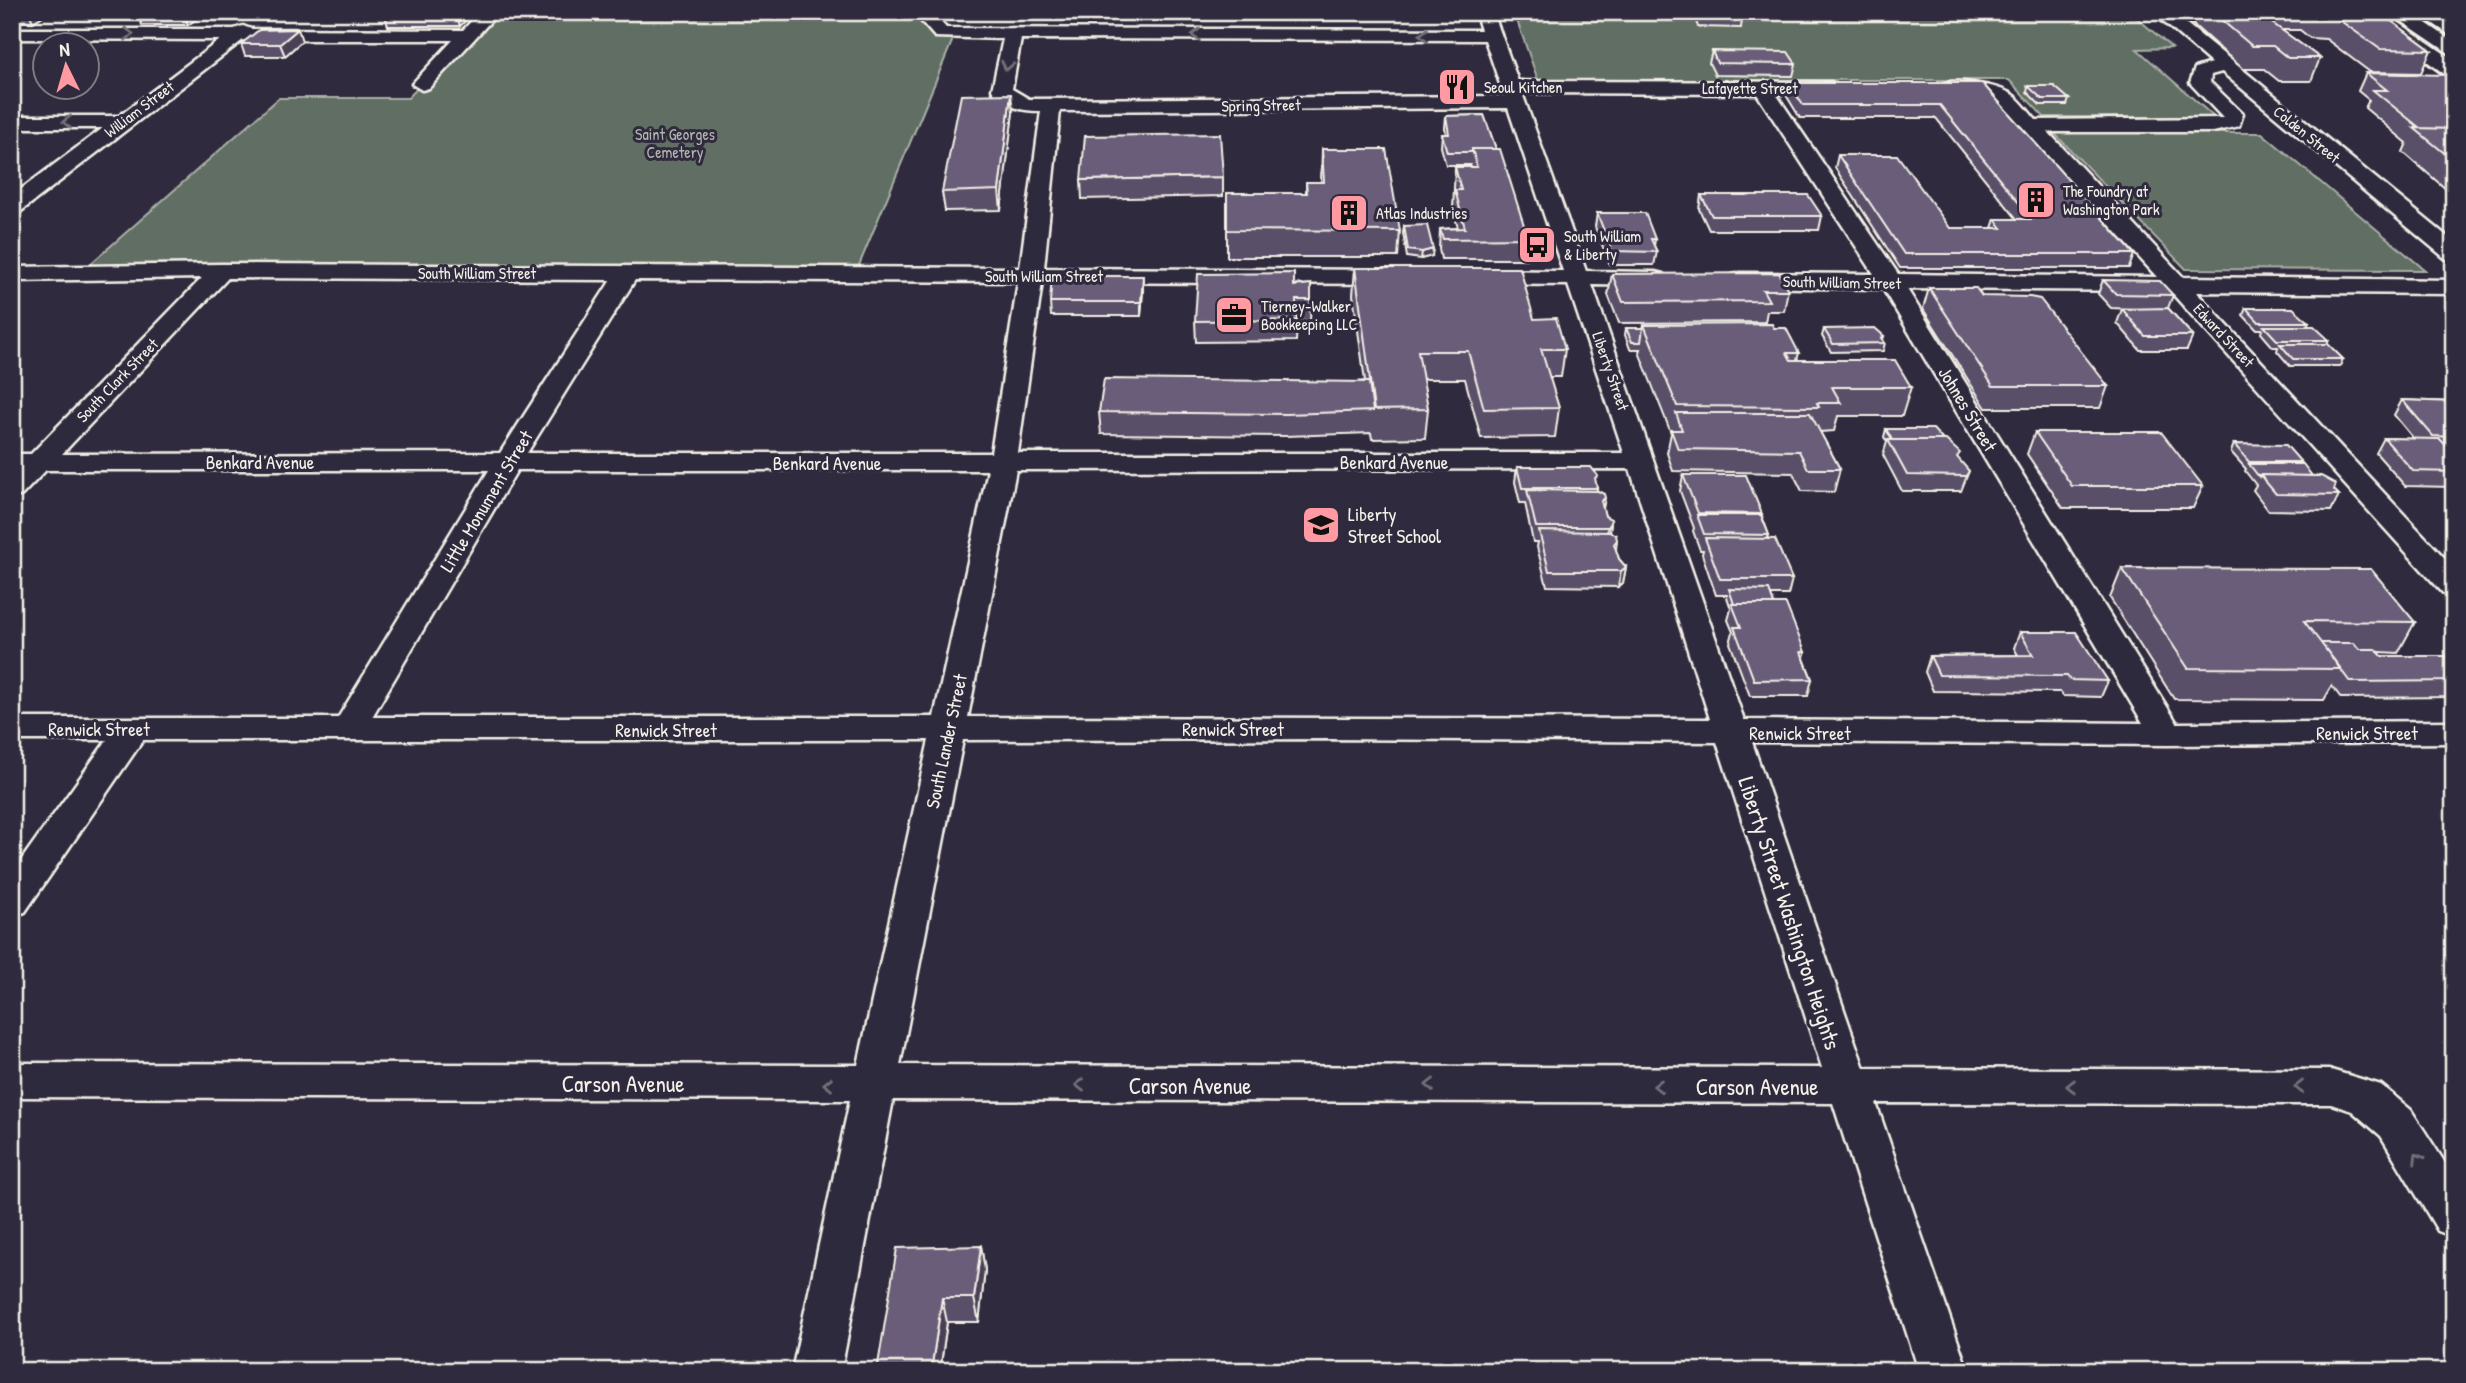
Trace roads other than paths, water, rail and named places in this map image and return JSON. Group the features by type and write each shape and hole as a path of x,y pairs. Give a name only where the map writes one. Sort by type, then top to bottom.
{"street":[{"name":"William Street","path":"12,207 268,12"},
{"path":"422,84 490,12"},
{"path":"935,12 931,22 941,33 1492,35"},
{"name":"Liberty Street","path":"1484,12 1579,278 1730,733"},
{"name":"Colden Street","path":"2161,12 2454,254"},
{"path":"2369,12 2454,70"},
{"name":"Spring Street","path":"1013,33 1002,90 1008,97 1026,105 1051,107 1513,94"},
{"path":"12,34 468,35"},
{"path":"2033,126 2213,126 2232,122 2233,114 2200,83 2202,72 2223,65"},
{"name":"Johnes Street","path":"1763,88 1891,282 2167,734"},
{"name":"Lafayette Street","path":"1513,94 1857,88"},
{"name":"Edward Street","path":"1924,88 1989,90 2006,99 2454,586"},
{"name":"South Lander Street","path":"816,1371 1003,463 1031,276 1051,107"},
{"path":"12,122 121,122"},
{"name":"South William Street","path":"12,274 222,271 1426,277"},
{"name":"South Clark Street","path":"12,489 25,462 222,271"},
{"name":"Little Monument Street","path":"348,729 508,462 626,275"},
{"path":"1454,277 1674,279"},
{"name":"South William Street","path":"1715,280 2454,287"},
{"name":"Benkard Avenue","path":"25,462 1641,461"},
{"name":"Renwick Street","path":"12,729 1329,728 1730,733 2454,732"},
{"path":"12,902 133,729"},
{"name":"Liberty Street Washington Heights","path":"1730,733 1944,1371"},
{"name":"Carson Avenue","path":"12,1080 876,1085 2331,1087 2366,1097 2396,1123 2454,1217"}],"railway":[{"path":"2413,12 2454,40"}],"place":[{"name":"Seoul Kitchen","path":"1457,87"},
{"name":"The Foundry at Washington Park","path":"2036,200"},
{"name":"Atlas Industries","path":"1349,213"},
{"name":"South William & Liberty","path":"1537,245"},
{"name":"Tierney-Walker Bookkeeping LLC","path":"1234,315"},
{"name":"Liberty Street School","path":"1321,525"}],"park label":[{"name":"Saint Georges Cemetery","path":"675,143"}]}
